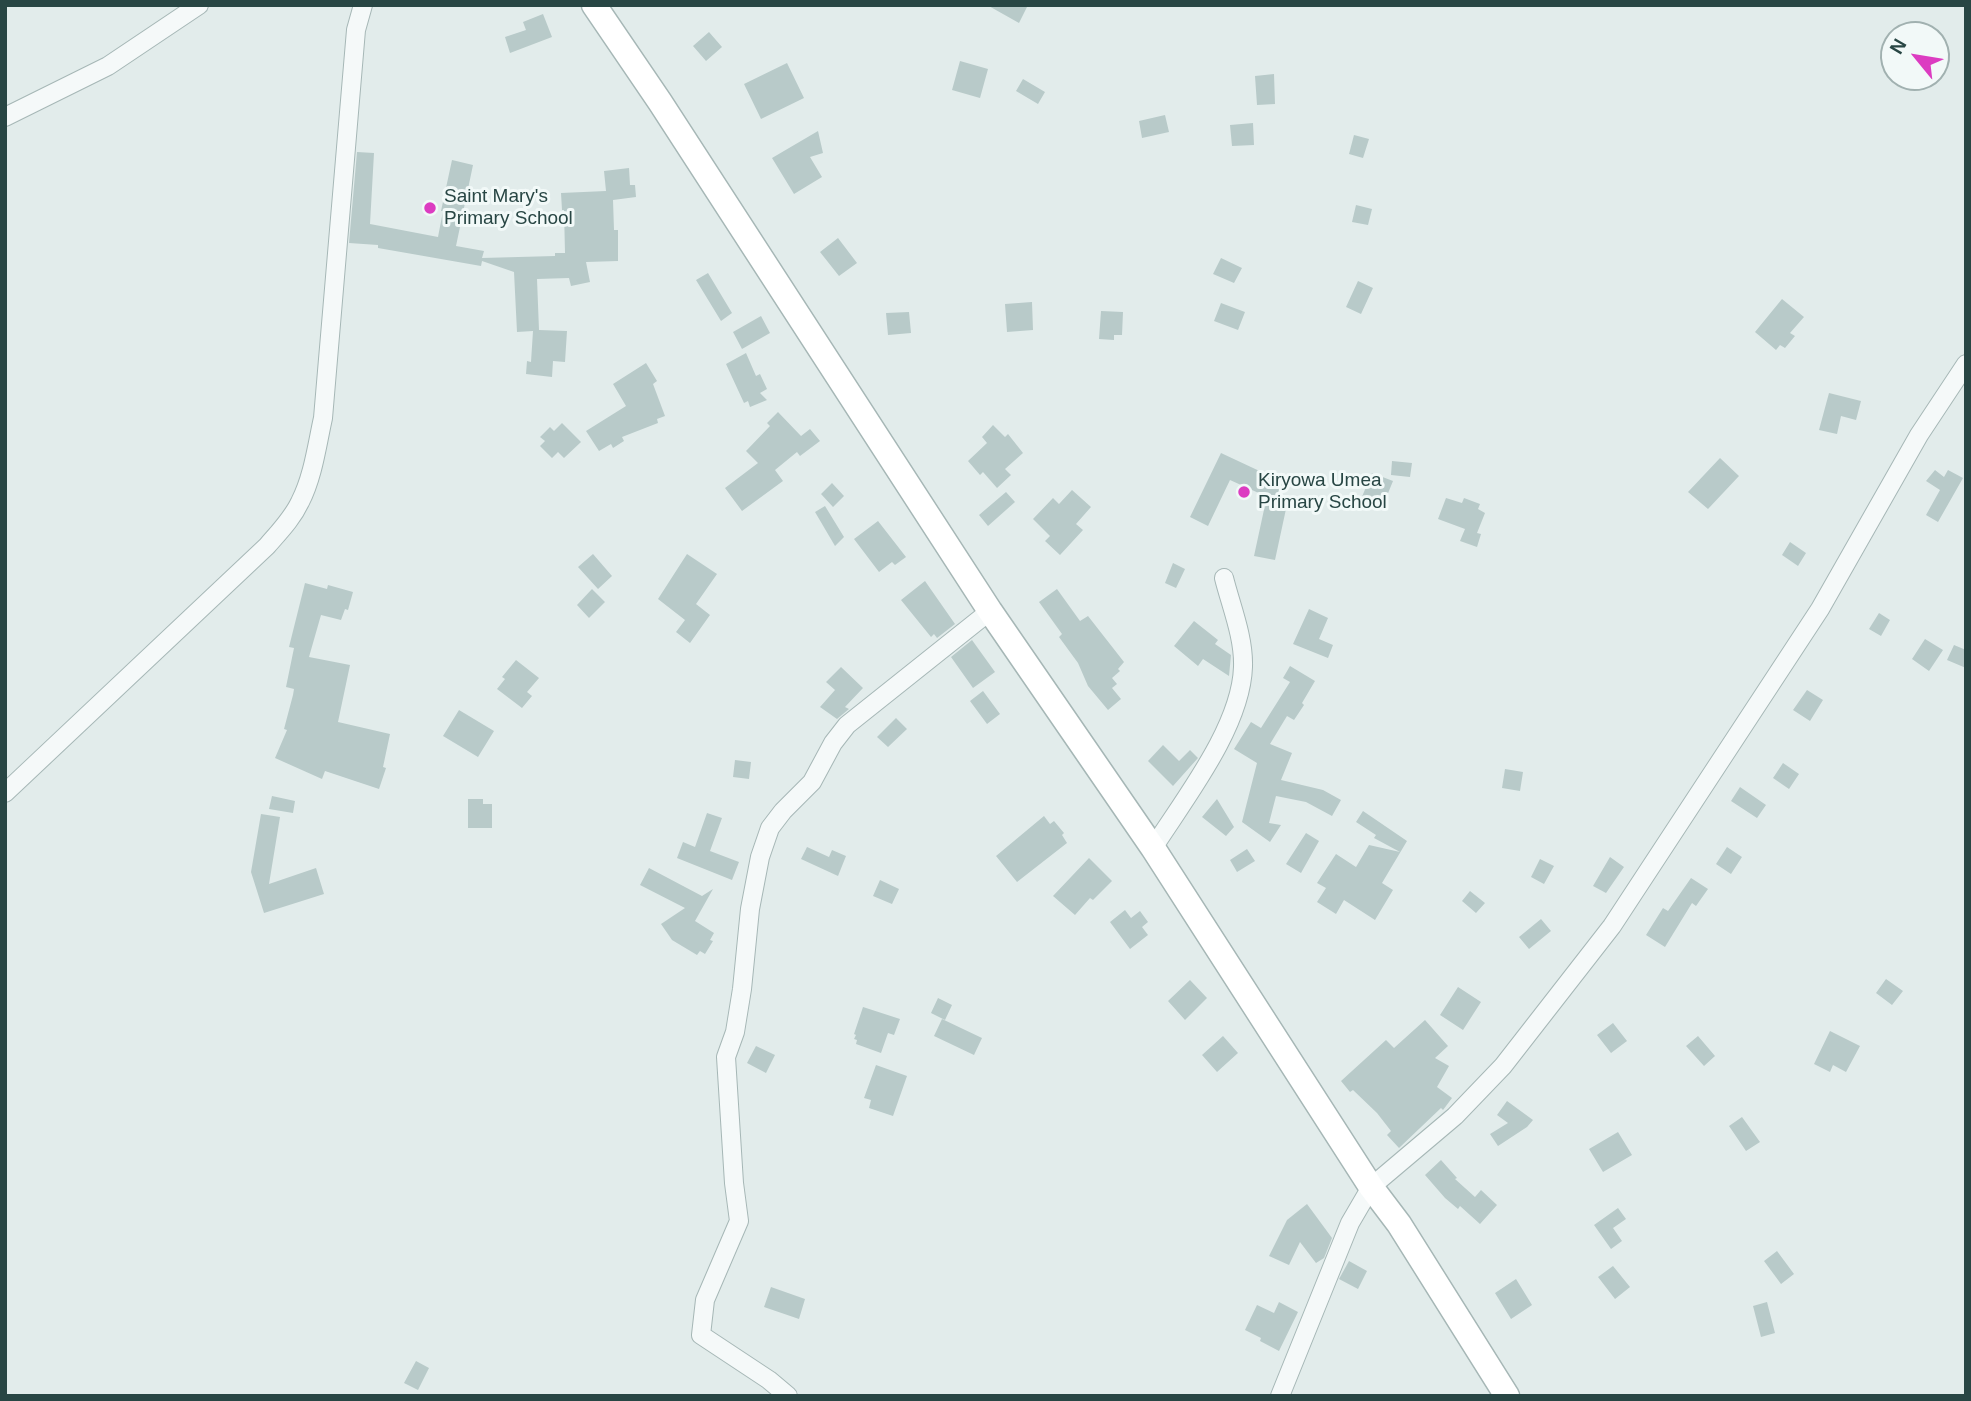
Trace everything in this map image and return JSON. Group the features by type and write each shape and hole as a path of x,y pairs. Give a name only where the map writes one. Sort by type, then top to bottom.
{"main road":[{"path":"594,5 660,102 989,611 1153,848 1371,1187 1399,1224 1507,1396"}],"street":[{"path":"5,117 107,66 199,5"},
{"path":"5,793 267,546 300,502 309,478 323,418 356,30 363,5"},
{"path":"1280,1396 1354,1212 1371,1187 1455,1116 1503,1066 1612,926 1820,609 1919,435 1966,364"},
{"path":"1153,848 1218,743 1231,718 1239,691 1243,667 1241,644 1224,578"},
{"path":"788,1396 769,1380 701,1335 705,1300 738,1221 726,1057 735,1032 743,989 750,909 760,857 770,828 812,782 833,743 847,725 989,611"}],"building":[{"path":"987,5 1028,5 1019,23"},
{"path":"543,14 552,37 510,53 505,37 526,30 523,22"},
{"path":"709,32 722,47 706,61 693,46"},
{"path":"960,61 988,69 980,98 952,90"},
{"path":"787,63 804,98 761,119 744,84"},
{"path":"1274,74 1275,104 1257,105 1255,76"},
{"path":"1023,79 1045,92 1038,104 1016,91"},
{"path":"1165,115 1169,132 1142,138 1139,121"},
{"path":"1253,123 1254,145 1232,146 1230,125"},
{"path":"818,131 823,153 810,157 822,177 794,194 772,158"},
{"path":"1354,135 1369,139 1363,158 1349,154"},
{"path":"357,152 374,153 370,224 438,237 452,160 473,165 456,246 484,251 482,258 555,256 555,253 565,253 561,193 606,191 604,171 629,168 630,185 635,185 636,197 613,200 614,230 618,230 618,261 586,262 590,282 571,286 569,278 537,279 539,330 567,331 565,362 553,361 552,377 526,374 527,361 531,362 533,331 517,332 514,272 482,261 481,266 378,248 378,245 349,243"},
{"path":"1356,205 1372,209 1368,225 1352,222"},
{"path":"838,238 857,263 839,276 820,252"},
{"path":"1221,258 1242,268 1234,283 1213,274"},
{"path":"708,273 732,313 721,321 696,280"},
{"path":"1358,281 1373,288 1361,314 1346,307"},
{"path":"1782,299 1804,317 1790,333 1795,336 1785,348 1780,345 1776,350 1755,332"},
{"path":"1032,302 1033,330 1007,332 1005,304"},
{"path":"1221,303 1245,312 1238,330 1214,321"},
{"path":"1101,311 1123,312 1122,335 1114,335 1114,340 1099,339"},
{"path":"909,312 911,333 888,335 886,313"},
{"path":"761,316 770,333 742,349 733,332"},
{"path":"746,353 756,376 760,374 767,389 760,393 767,400 750,407 748,401 744,403 726,364"},
{"path":"646,363 657,381 653,384 665,416 657,419 658,423 622,437 624,441 613,448 611,444 599,451 586,431 626,406 613,384"},
{"path":"1829,393 1861,401 1856,420 1841,416 1837,434 1819,430"},
{"path":"778,412 801,436 810,429 820,441 800,456 797,452 775,470 783,481 742,511 725,488 758,463 746,451 770,426 767,423"},
{"path":"562,423 581,442 564,458 558,452 552,458 540,446 545,441 540,437 550,427 554,431"},
{"path":"993,425 1005,437 1008,434 1023,453 1005,469 1011,475 997,488 983,472 980,475 968,461 987,443 982,437"},
{"path":"1221,453 1283,482 1274,500 1230,480 1208,526 1190,517"},
{"path":"1720,458 1739,476 1708,509 1688,492"},
{"path":"1392,461 1412,463 1410,477 1391,475"},
{"path":"1935,470 1944,477 1948,470 1963,478 1938,522 1926,515 1940,490 1926,481"},
{"path":"1372,473 1393,481 1382,508 1361,499"},
{"path":"832,483 844,496 833,507 821,494"},
{"path":"1072,490 1091,507 1076,524 1083,530 1060,555 1045,541 1050,536 1033,519 1053,498 1059,504"},
{"path":"1006,492 1015,502 988,526 979,515"},
{"path":"1446,498 1462,503 1464,498 1480,504 1478,509 1485,513 1477,533 1481,534 1477,547 1460,541 1465,529 1438,519"},
{"path":"1265,505 1286,509 1275,560 1254,556"},
{"path":"825,506 844,537 835,546 815,512"},
{"path":"878,521 906,557 895,565 892,562 879,572 854,539"},
{"path":"1790,542 1806,553 1798,566 1782,555"},
{"path":"593,554 612,576 598,589 578,567"},
{"path":"687,554 717,574 696,604 710,615 690,643 676,632 685,620 658,599"},
{"path":"1173,563 1185,569 1176,588 1165,583"},
{"path":"925,581 955,624 937,638 934,634 931,637 901,600"},
{"path":"305,583 327,589 328,585 353,592 348,610 345,609 341,620 321,615 309,657 350,665 338,722 390,734 383,767 386,768 379,789 325,771 322,779 275,758 287,730 284,729 294,689 286,687 294,648 289,647"},
{"path":"592,589 605,602 589,618 577,605"},
{"path":"1057,589 1080,621 1088,616 1124,662 1118,669 1120,671 1112,678 1117,684 1112,688 1121,699 1108,710 1088,686 1078,663 1059,637 1062,634 1039,602"},
{"path":"1309,609 1328,618 1319,639 1333,645 1328,658 1293,644"},
{"path":"1879,613 1890,620 1881,636 1869,629"},
{"path":"1194,621 1218,640 1215,644 1231,655 1229,676 1203,659 1198,666 1174,646"},
{"path":"1925,639 1943,650 1929,671 1912,659"},
{"path":"972,640 995,672 973,688 951,657"},
{"path":"1954,645 1966,650 1966,668 1947,660"},
{"path":"516,660 539,678 527,692 532,696 522,708 497,689 505,679 502,677"},
{"path":"1290,666 1315,681 1294,720 1287,716 1270,744 1292,753 1281,780 1323,790 1341,800 1332,816 1306,802 1276,796 1269,823 1281,825 1270,842 1242,822 1257,763 1234,749 1251,722 1261,728 1290,682 1283,678"},
{"path":"841,667 863,688 845,707 849,709 837,719 820,707 835,690 826,682"},
{"path":"1807,690 1823,700 1810,721 1793,710"},
{"path":"983,691 1000,714 987,724 970,701"},
{"path":"459,710 494,731 478,757 443,736"},
{"path":"896,718 907,729 888,747 877,737"},
{"path":"1163,745 1179,761 1190,750 1198,758 1173,786 1148,761"},
{"path":"735,760 751,762 749,779 733,777"},
{"path":"1783,763 1799,774 1789,789 1773,778"},
{"path":"1505,769 1523,772 1520,791 1502,788"},
{"path":"1740,787 1766,805 1757,818 1731,801"},
{"path":"272,796 295,801 293,813 269,809"},
{"path":"468,799 483,799 483,804 492,804 492,828 468,828"},
{"path":"1217,799 1234,827 1226,836 1202,817"},
{"path":"1363,811 1407,841 1382,883 1393,890 1375,920 1344,900 1336,914 1317,902 1326,888 1317,883 1336,854 1356,867 1369,845 1400,852 1374,838 1376,835 1356,822"},
{"path":"707,813 722,818 710,851 739,862 732,880 677,858 683,842 695,847"},
{"path":"261,814 280,817 269,884 316,868 324,894 264,913 251,872"},
{"path":"1044,816 1050,824 1054,821 1064,833 1062,835 1067,843 1017,882 996,856"},
{"path":"1306,833 1319,841 1301,873 1286,864"},
{"path":"807,847 829,857 832,850 846,856 838,876 801,859"},
{"path":"1727,847 1742,857 1731,874 1716,864"},
{"path":"1247,849 1255,861 1237,872 1230,860"},
{"path":"1610,857 1624,867 1606,893 1593,886"},
{"path":"1089,858 1112,881 1093,900 1090,898 1075,915 1053,896"},
{"path":"1540,859 1554,866 1544,884 1531,877"},
{"path":"649,868 702,896 713,889 695,921 714,933 710,940 713,941 705,954 700,951 697,955 672,940 661,924 685,908 640,885"},
{"path":"1691,878 1708,889 1696,906 1692,903 1665,947 1646,935 1663,908 1668,911"},
{"path":"880,880 899,889 892,904 873,896"},
{"path":"1470,891 1485,903 1476,913 1462,901"},
{"path":"1125,910 1131,918 1140,911 1148,922 1142,927 1148,935 1130,949 1110,922"},
{"path":"1541,919 1551,931 1529,949 1519,937"},
{"path":"1886,979 1903,991 1892,1005 1876,993"},
{"path":"1190,980 1207,998 1185,1020 1168,1001"},
{"path":"1458,987 1481,1002 1463,1030 1440,1015"},
{"path":"938,998 952,1005 945,1020 931,1013"},
{"path":"863,1007 900,1019 894,1035 888,1033 881,1053 856,1044 857,1040 854,1039"},
{"path":"942,1019 982,1038 974,1055 934,1036"},
{"path":"1425,1020 1448,1046 1435,1058 1449,1066 1437,1087 1452,1098 1443,1110 1441,1108 1399,1148 1387,1135 1391,1131 1377,1113 1353,1090 1350,1092 1341,1081 1386,1040 1394,1048"},
{"path":"1613,1023 1627,1041 1611,1053 1597,1035"},
{"path":"1830,1031 1860,1046 1846,1072 1833,1065 1830,1072 1814,1064"},
{"path":"1223,1036 1238,1053 1217,1072 1202,1055"},
{"path":"1698,1036 1715,1056 1704,1066 1686,1046"},
{"path":"756,1046 775,1055 766,1073 747,1063"},
{"path":"876,1065 907,1076 893,1116 869,1108 871,1100 864,1098"},
{"path":"1507,1101 1533,1120 1498,1146 1490,1134 1508,1123 1497,1115"},
{"path":"1742,1117 1760,1142 1746,1151 1729,1126"},
{"path":"1618,1132 1632,1155 1603,1172 1589,1149"},
{"path":"1441,1160 1457,1178 1455,1179 1475,1197 1481,1190 1497,1205 1480,1224 1460,1206 1458,1209 1445,1198 1425,1175"},
{"path":"1307,1204 1332,1238 1324,1258 1316,1263 1300,1242 1289,1265 1269,1256 1287,1220"},
{"path":"1618,1208 1626,1219 1613,1228 1622,1241 1611,1249 1594,1225"},
{"path":"1777,1251 1794,1274 1781,1284 1764,1261"},
{"path":"1349,1261 1367,1271 1358,1289 1339,1279"},
{"path":"1613,1266 1630,1287 1615,1299 1598,1277"},
{"path":"1516,1279 1532,1305 1511,1319 1495,1293"},
{"path":"771,1287 805,1299 799,1319 764,1307"},
{"path":"1279,1302 1298,1312 1279,1351 1245,1330 1257,1305 1274,1313"},
{"path":"1767,1302 1775,1333 1761,1337 1753,1306"},
{"path":"416,1361 429,1368 418,1390 404,1383"}],"place":[{"name":"Saint Mary's Primary School","path":"430,208"},
{"name":"Kiryowa Umea Primary School","path":"1244,492"}]}
